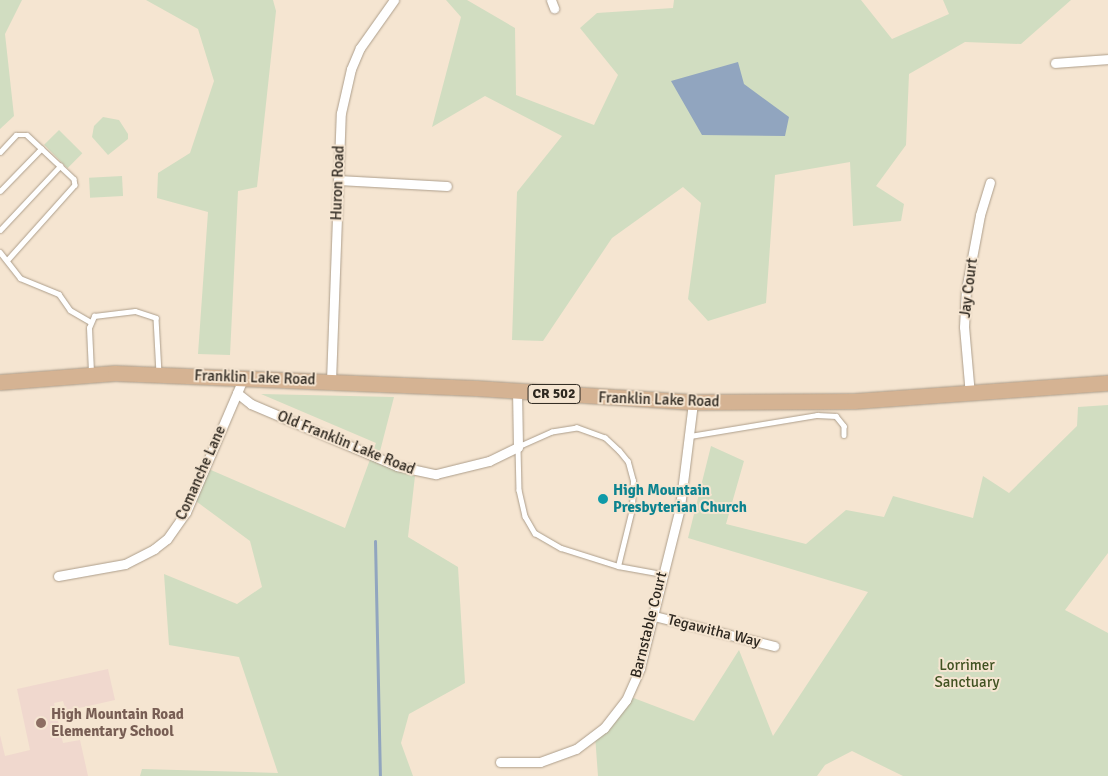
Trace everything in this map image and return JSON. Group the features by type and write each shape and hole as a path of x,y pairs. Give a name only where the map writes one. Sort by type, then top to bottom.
{"main road":[{"name":"Franklin Lake Road","path":"0,382 91,374 159,375 240,386 331,381 517,390 605,399 693,402 854,401 1108,383"}],"street":[{"name":"Huron Road","path":"331,381 341,113 351,69 372,28 394,0"},
{"path":"1054,63 1108,59"},
{"path":"338,180 447,186"},
{"name":"Jay Court","path":"970,394 964,327 966,290 980,215 990,183"},
{"name":"Old Franklin Lake Road","path":"240,386 252,404 421,473 451,472 518,447"},
{"name":"Comanche Lane","path":"58,576 125,564 147,554 167,538 186,512 240,386"},
{"path":"517,390 518,447"},
{"name":"Barnstable Court","path":"500,762 527,763 558,756 604,728 633,686 654,616 662,574 680,507 693,402"},
{"name":"Tegawitha Way","path":"654,616 774,646"}],"lane":[{"path":"0,152 21,134 41,149 74,179 72,191 8,260"},
{"path":"0,191 41,149"},
{"path":"0,230 60,166"},
{"path":"0,252 20,278 59,294 70,310 91,322"},
{"path":"91,374 91,322 94,316 103,313 135,311 156,318 159,375"},
{"path":"690,436 817,415 836,416 844,426 844,434"},
{"path":"618,566 632,509 633,481 628,462 620,451 605,438 577,428 552,432 518,447 519,490 525,516 536,533 561,548 618,566 662,574"}],"shaded area":[{"name":"High Mountain Road Elementary School","path":"108,669 115,700 66,711 63,701 54,703 63,743 80,740 88,776 0,776 0,735 5,756 30,750 17,689"}],"green space":[{"path":"0,0 22,0 5,34 14,116 0,129"},
{"path":"146,0 273,0 276,11 257,187 238,191 230,355 198,354 208,212 157,198 158,173 190,153 214,81 198,29"},
{"path":"446,0 467,0 515,28 516,95 594,125 618,75 580,28 597,13 673,8 674,0 861,0 892,39 949,14 943,0 1071,0 1021,44 965,42 909,74 906,145 876,186 904,204 901,221 853,226 850,162 775,175 766,303 708,321 688,299 701,203 683,187 612,238 543,341 512,340 517,192 562,136 485,96 432,127 461,17"},
{"path":"103,117 119,120 128,134 128,139 108,155 92,137 94,126"},
{"path":"59,130 82,153 67,168 44,145"},
{"path":"122,176 123,196 90,198 89,178"},
{"path":"261,394 394,397 377,463 415,476 408,537 458,567 465,683 409,714 401,743 413,776 140,776 142,769 278,773 239,657 169,645 164,574 237,604 262,587 250,541 189,496 204,467 345,528 376,443"},
{"name":"Lorrimer Sanctuary","path":"1108,405 1108,553 1065,610 1108,633 1108,776 903,776 852,751 825,765 817,776 598,776 595,735 631,697 694,721 739,650 773,736 868,592 688,538 711,446 744,461 726,524 806,544 846,510 884,517 893,496 973,518 983,476 1009,493 1077,426 1078,407"}],"water":[{"path":"738,62 744,84 789,117 785,136 702,135 671,81"}],"waterway":[{"path":"375,541 380,776"}],"place":[{"name":"High Mountain Presbyterian Church","path":"603,499"},
{"name":"High Mountain Road Elementary School","path":"41,723"}]}
